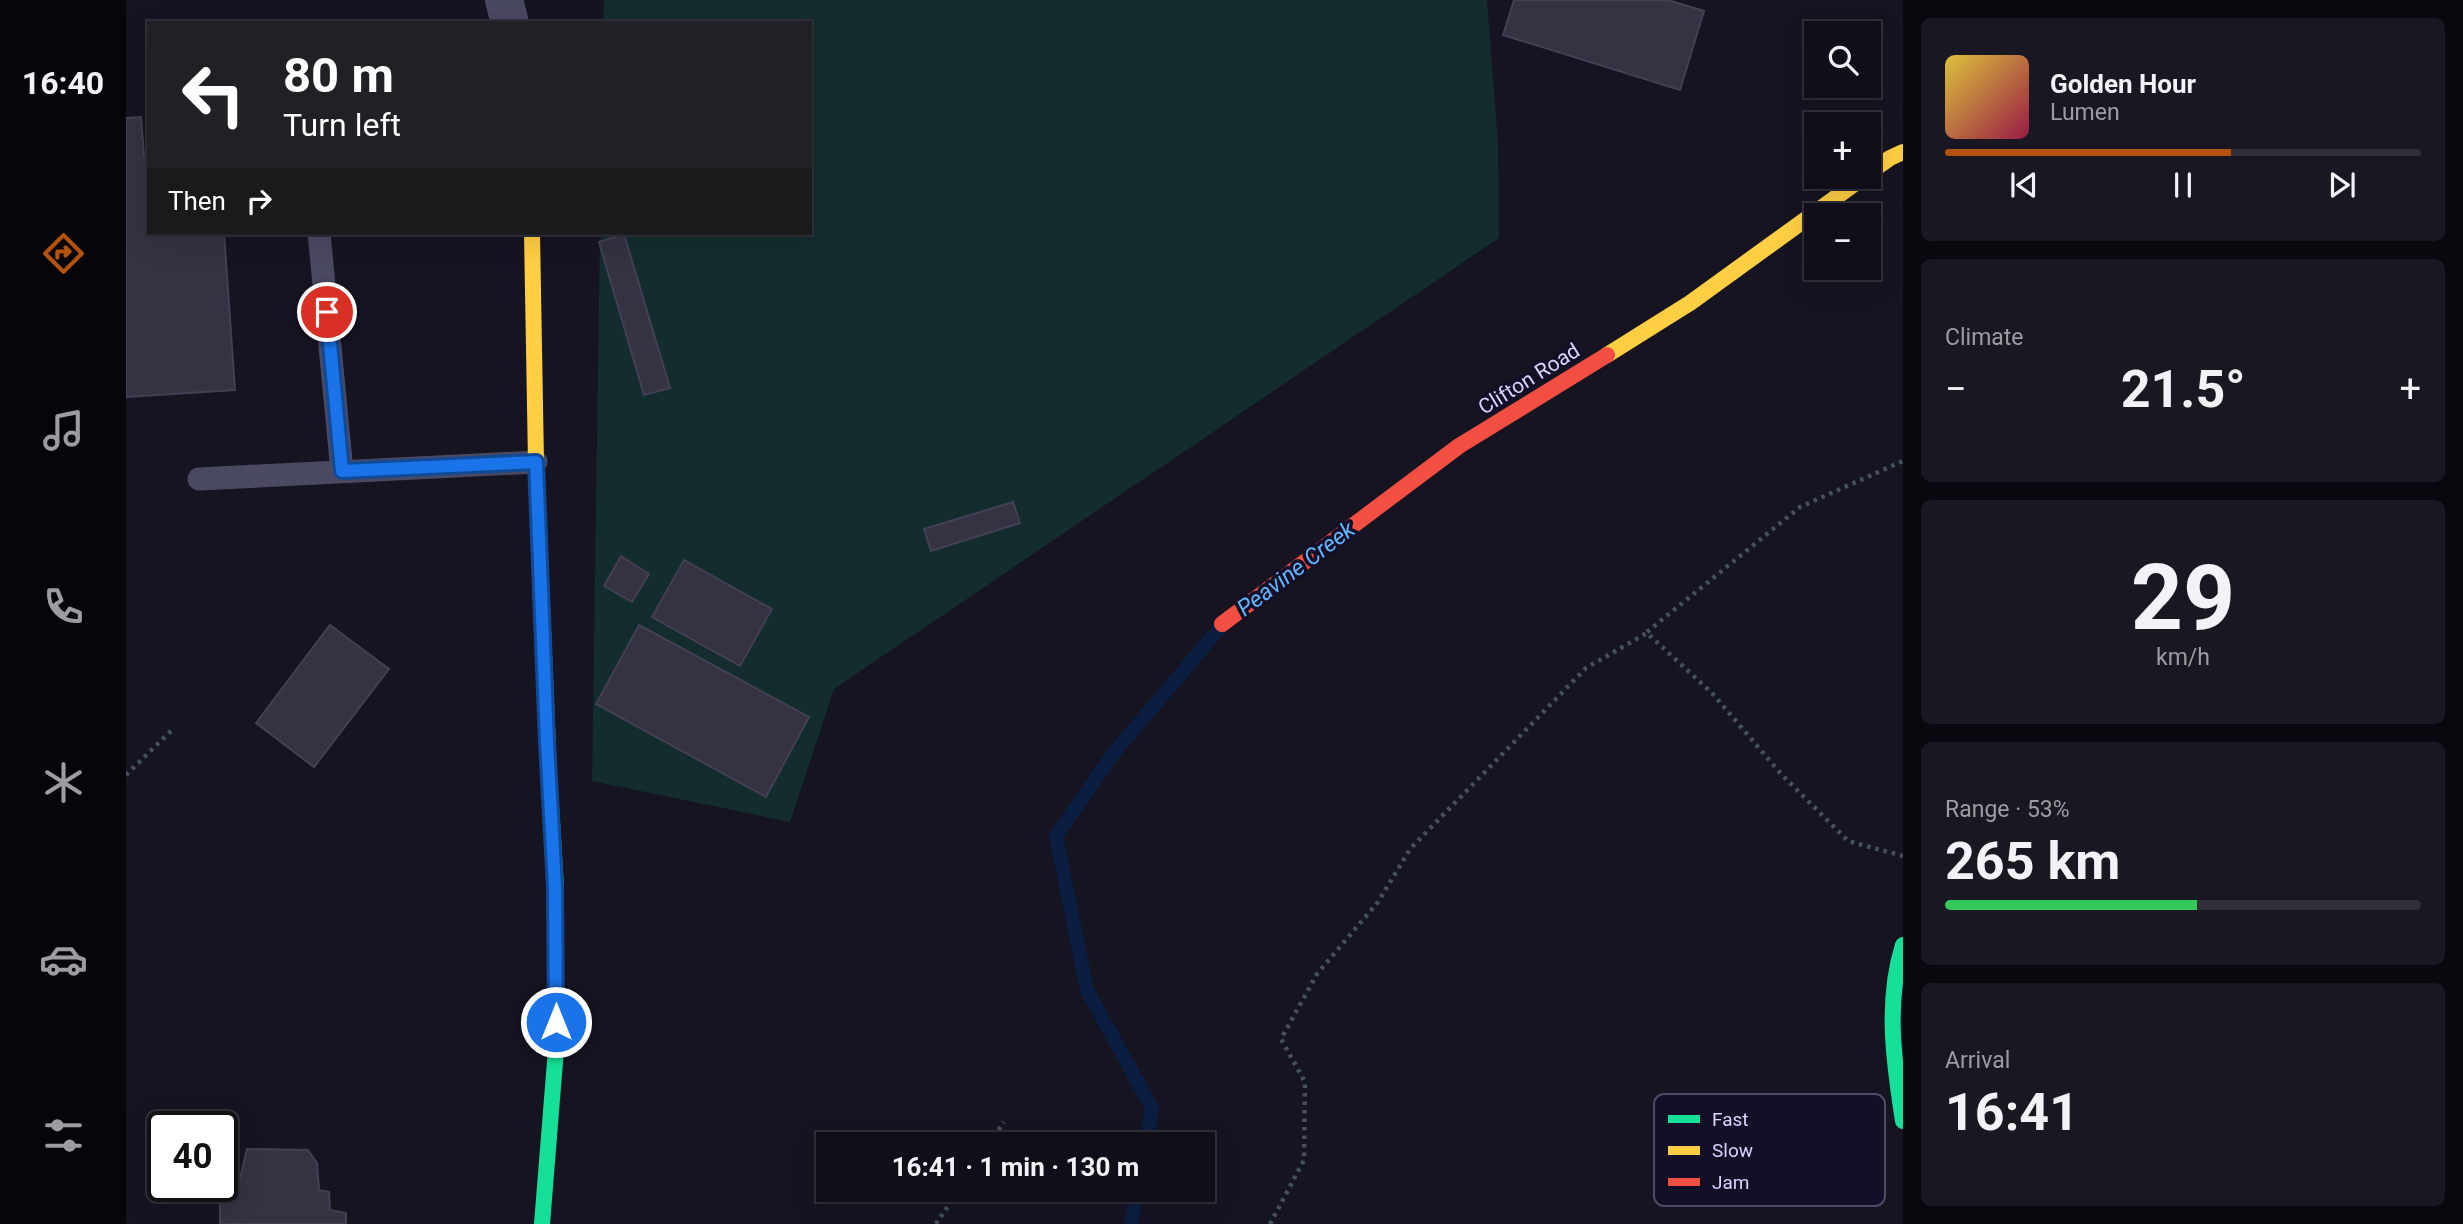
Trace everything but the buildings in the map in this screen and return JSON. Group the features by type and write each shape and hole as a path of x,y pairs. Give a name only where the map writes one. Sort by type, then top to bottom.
{"street":[{"path":"504,0 509,21"},
{"path":"1881,164 1903,152"},
{"name":"Clifton Road","path":"1222,624 1460,446 1690,303 1847,189"},
{"path":"532,235 536,462 556,900 556,1049 542,1224"},
{"path":"1903,945 1896,960 1893,1039 1903,1121"}],"lane":[{"path":"319,235 342,471"},
{"path":"199,479 536,462"}],"path":[{"path":"1270,1224 1304,1160 1305,1082 1280,1039 1317,974 1378,902 1410,849 1587,668 1647,632 1800,507 1903,461"},
{"path":"1647,632 1712,693 1782,775 1848,841 1903,856"},
{"path":"126,775 174,728"},
{"path":"997,1132 1004,1122"},
{"path":"936,1224 951,1202"}],"green space":[{"path":"604,0 1487,0 1498,144 1499,238 834,689 790,822 592,781 600,235 812,235 812,21 603,21"}],"waterway":[{"name":"Peavine Creek","path":"1147,1132 1152,1108 1087,990 1056,836 1113,754 1223,624"},
{"name":"Peavine Creek","path":"1131,1224 1135,1202"}],"traffic: fast":[{"path":"542,1224 556,1049 556,887 549,774"},
{"path":"1903,945 1897,967 1893,1010 1894,1055 1903,1121"}],"traffic: slow":[{"path":"1881,164 1903,152"},
{"path":"1607,355 1690,303 1847,189"},
{"path":"532,235 536,462 549,774"}],"traffic: jam":[{"path":"1222,624 1459,446 1607,355"}],"route":[{"path":"327,312 342,471 536,462 555,887 556,1022"}]}
